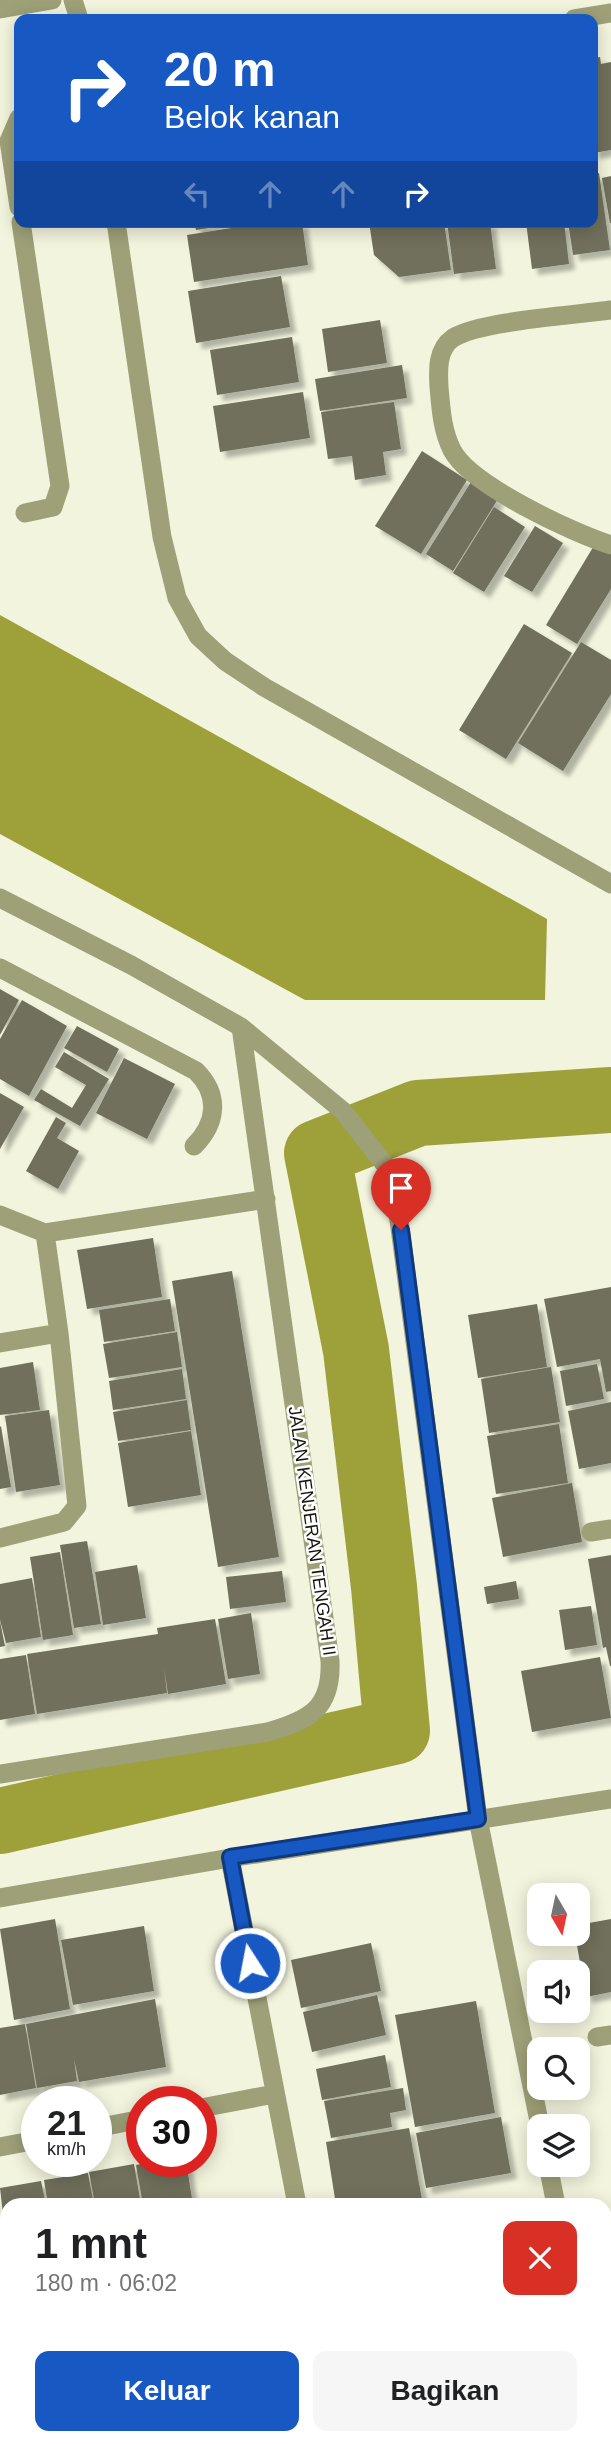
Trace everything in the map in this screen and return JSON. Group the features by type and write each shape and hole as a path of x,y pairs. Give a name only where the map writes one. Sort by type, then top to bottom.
{"street":[{"path":"0,9 24,8 52,0"},
{"path":"14,130 9,141 14,174"},
{"path":"23,228 61,486 53,507 24,513"},
{"path":"117,228 162,537 177,598 198,636 225,661 264,687 606,876"},
{"path":"611,310 520,322 453,338 440,355 438,376 442,424 453,452 471,471 533,510 611,545"},
{"path":"0,898 131,965 241,1027 343,1111 393,1175 478,1819 538,2114"},
{"path":"0,968 196,1071 211,1090 213,1112 208,1132 194,1146"},
{"name":"JALAN KENJERAN TENGAH II","path":"0,1774 268,1732 292,1725 319,1708 331,1686 267,1199 241,1027"},
{"path":"0,1215 45,1233 267,1199"},
{"path":"0,1538 64,1522 77,1506 60,1333 45,1233"},
{"path":"0,1343 60,1333"},
{"path":"0,1898 230,1857 611,1799"},
{"path":"230,1857 296,2198"},
{"path":"217,2105 274,2094"},
{"path":"0,2147 21,2143"},
{"path":"550,2177 555,2198"}],"shaded area":[{"path":"0,615 547,919 545,1000 305,1000 0,834"}],"building":[{"path":"598,57 601,64 611,62 611,150 598,152"},
{"path":"598,173 610,250 573,255 569,228 598,228"},
{"path":"611,176 611,223 610,223 602,178"},
{"path":"231,228 303,228 308,265 194,282 187,235"},
{"path":"370,228 445,228 451,270 399,277 374,255"},
{"path":"448,228 491,228 496,269 454,274"},
{"path":"527,228 565,228 569,264 532,269"},
{"path":"281,276 290,327 196,343 188,291"},
{"path":"380,320 387,363 328,372 322,329"},
{"path":"292,337 299,382 217,395 210,350"},
{"path":"402,365 407,398 320,411 315,379"},
{"path":"303,392 310,438 220,452 213,406"},
{"path":"394,402 401,449 383,452 386,475 355,480 352,456 328,459 321,412"},
{"path":"422,451 467,480 421,554 375,526"},
{"path":"471,482 498,499 453,571 426,554"},
{"path":"494,507 525,527 484,592 453,573"},
{"path":"535,526 563,543 532,592 504,576"},
{"path":"595,544 611,553 611,589 577,644 546,625"},
{"path":"524,624 572,653 506,759 459,730"},
{"path":"581,642 611,660 611,694 563,771 518,743"},
{"path":"0,989 19,1000 0,1035"},
{"path":"22,1000 67,1026 29,1096 0,1079 0,1039"},
{"path":"77,1026 119,1049 107,1072 64,1048"},
{"path":"64,1052 109,1079 80,1126 34,1100 41,1089 72,1108 86,1085 55,1067"},
{"path":"124,1058 175,1084 147,1139 96,1113"},
{"path":"0,1093 24,1107 0,1149"},
{"path":"56,1117 66,1123 57,1138 79,1151 58,1189 26,1171"},
{"path":"153,1238 162,1297 87,1309 77,1250"},
{"path":"232,1271 279,1557 218,1567 172,1281"},
{"path":"611,1287 611,1391 606,1392 600,1359 557,1367 544,1299"},
{"path":"170,1299 175,1331 104,1342 99,1310"},
{"path":"537,1304 547,1367 478,1378 468,1315"},
{"path":"177,1332 182,1367 109,1378 103,1344"},
{"path":"33,1362 40,1410 0,1415 0,1368"},
{"path":"597,1364 604,1399 566,1406 560,1371"},
{"path":"551,1367 560,1422 489,1433 481,1379"},
{"path":"182,1369 186,1399 113,1410 109,1381"},
{"path":"187,1400 191,1430 118,1441 113,1412"},
{"path":"611,1402 611,1463 579,1469 568,1411"},
{"path":"49,1410 60,1485 16,1492 5,1416"},
{"path":"559,1424 568,1483 496,1494 487,1436"},
{"path":"0,1427 11,1487 0,1489"},
{"path":"191,1431 201,1495 128,1507 118,1443"},
{"path":"572,1483 582,1542 503,1557 492,1498"},
{"path":"87,1541 101,1624 74,1628 60,1545"},
{"path":"60,1552 73,1635 43,1640 30,1557"},
{"path":"611,1555 610,1666 606,1647 603,1648 588,1559"},
{"path":"137,1565 146,1618 103,1625 95,1572"},
{"path":"282,1571 286,1602 230,1609 226,1577"},
{"path":"32,1578 41,1637 6,1643 0,1620 0,1584"},
{"path":"516,1581 519,1599 487,1604 484,1587"},
{"path":"591,1606 597,1645 565,1650 559,1610"},
{"path":"251,1613 260,1674 228,1679 218,1619"},
{"path":"215,1619 226,1684 168,1694 164,1668 167,1693 37,1714 27,1654 158,1634 157,1628"},
{"path":"0,1621 5,1646 0,1647"},
{"path":"26,1655 35,1714 0,1720 0,1659"},
{"path":"600,1657 611,1718 532,1732 521,1671"},
{"path":"55,1919 70,2009 14,2020 0,1929"},
{"path":"611,1919 611,1992 590,1996 590,1960 580,1960 577,1946 590,1946 590,1923"},
{"path":"144,1926 154,1991 73,2005 61,1940"},
{"path":"371,1943 381,1991 301,2008 291,1960"},
{"path":"377,1995 386,2035 312,2052 303,2012"},
{"path":"155,1999 166,2067 79,2082 74,2059 77,2081 37,2086 26,2024"},
{"path":"476,2001 495,2113 415,2127 395,2015"},
{"path":"25,2024 36,2086 21,2086 21,2091 0,2095 0,2028"},
{"path":"385,2055 391,2087 322,2100 316,2069"},
{"path":"403,2088 406,2110 390,2113 392,2127 331,2138 324,2101"},
{"path":"501,2117 511,2173 426,2188 416,2133"},
{"path":"409,2128 422,2198 335,2198 326,2142"},
{"path":"126,2165 126,2177 136,2177 140,2198 94,2198 90,2177 112,2177 112,2168"},
{"path":"89,2177 93,2198 47,2198 44,2180"},
{"path":"138,2177 189,2177 192,2198 142,2198"},
{"path":"41,2181 45,2198 1,2198 0,2188"}],"waterway":[{"path":"0,1821 397,1731 384,1587 356,1350 317,1153 418,1113 611,1100"}],"route":[{"path":"250,1963 230,1857 478,1819 401,1230"}]}
